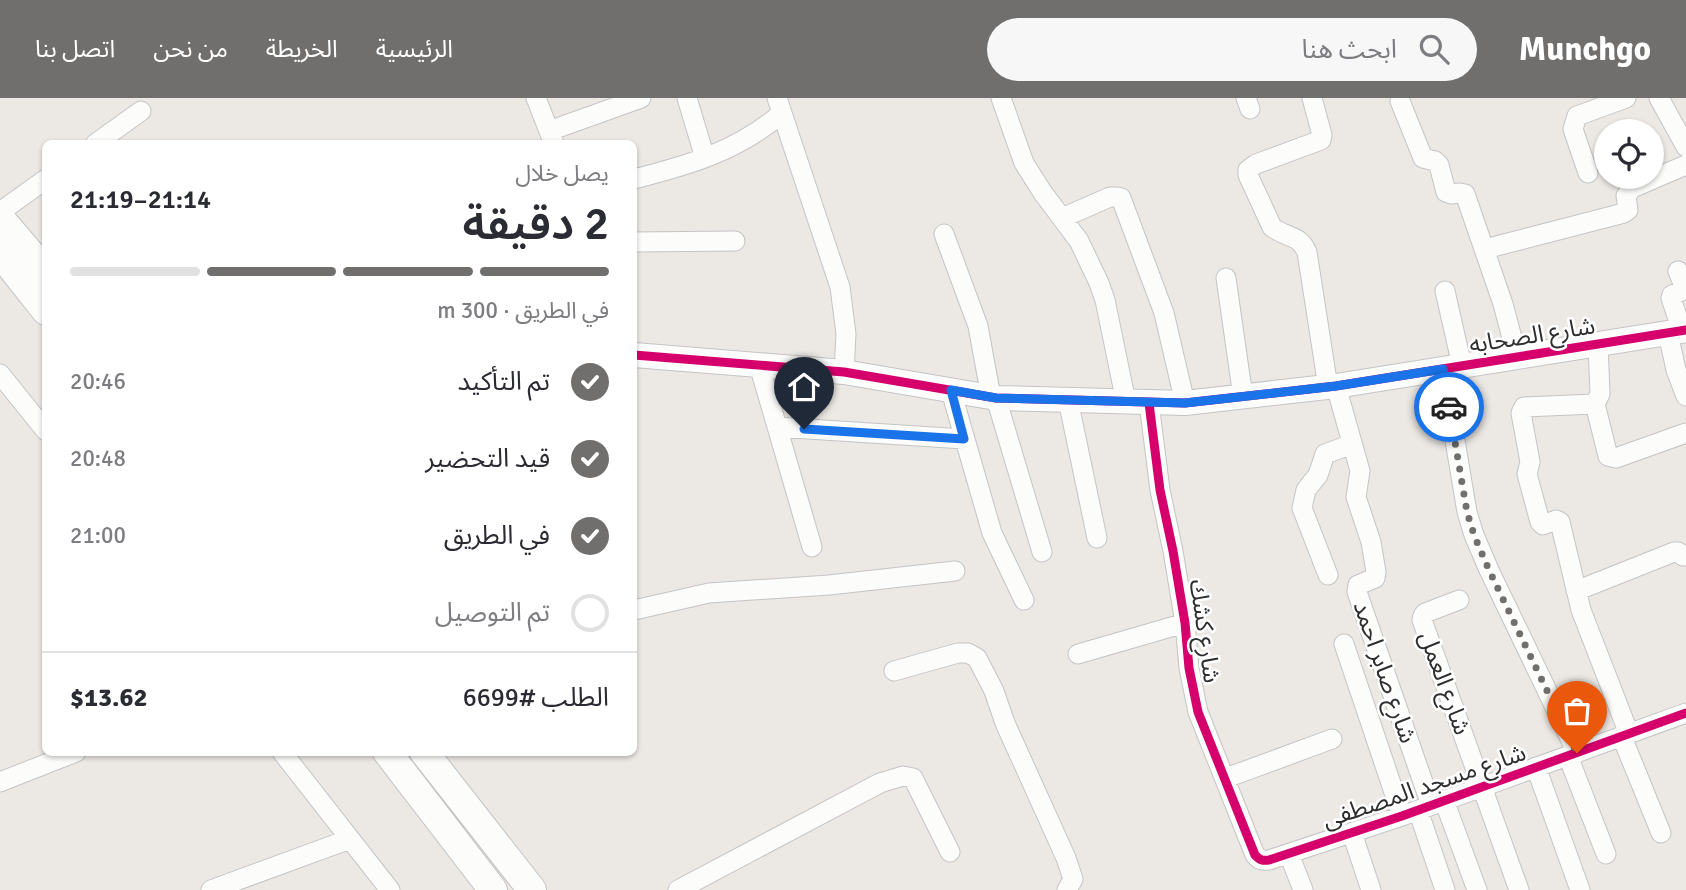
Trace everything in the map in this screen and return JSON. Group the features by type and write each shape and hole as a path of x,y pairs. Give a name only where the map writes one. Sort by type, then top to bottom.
{"main road":[{"path":"0,218 42,267"},
{"path":"0,253 42,306"},
{"path":"390,756 494,890"},
{"path":"427,756 532,890"}],"street":[{"path":"536,98 552,137 640,98"},
{"path":"687,98 705,158"},
{"name":"شارع كشك","path":"1000,98 1024,163 1079,241 1105,300 1160,490 1173,551 1189,668 1198,712 1255,855"},
{"name":"شارع صابر احمد","path":"1312,98 1321,140 1256,164 1248,170 1248,176 1272,228 1295,237 1307,252 1332,387 1360,471 1356,497 1371,542 1376,572 1375,578 1358,585 1357,592 1424,808"},
{"path":"1588,173 1573,129 1577,116 1600,102 1626,98"},
{"path":"1659,98 1686,147"},
{"path":"1400,101 1423,158 1439,165 1446,192 1465,194 1503,303 1517,357"},
{"path":"637,178 705,158 745,140 780,102 840,287 846,334 845,372"},
{"path":"101,140 141,111"},
{"path":"1485,249 1624,214 1629,210 1626,196 1632,188 1686,165"},
{"path":"0,212 42,182"},
{"path":"1062,218 1110,197 1121,198 1164,313 1185,403"},
{"path":"944,234 978,327 993,398 1042,552"},
{"path":"637,242 736,241"},
{"path":"1678,271 1684,286 1681,291 1672,295 1671,299 1678,331 1676,370 1686,396"},
{"path":"1226,278 1243,397"},
{"path":"1445,291 1467,512 1489,570 1573,755 1606,854"},
{"name":"شارع الصحابه","path":"637,355 845,372 993,398 1185,403 1332,387 1678,331"},
{"path":"1598,344 1600,394 1595,404 1606,454 1612,458 1686,433"},
{"path":"759,365 812,547"},
{"path":"0,374 42,426"},
{"path":"951,390 992,533 1024,600"},
{"path":"1068,400 1097,538"},
{"path":"1595,404 1527,407 1521,413 1530,461 1527,474 1540,522 1543,525 1556,520 1560,523 1581,610 1661,833"},
{"path":"777,427 964,439"},
{"path":"1328,575 1302,508 1303,498 1306,489 1318,475 1325,454 1352,444"},
{"path":"1576,591 1674,552 1686,556"},
{"path":"637,609 709,593 829,585 956,571"},
{"name":"شارع العمل","path":"1459,600 1425,613 1422,620 1482,787"},
{"path":"1078,654 1185,624"},
{"path":"1344,644 1424,808 1477,890"},
{"path":"894,671 958,653 968,653 977,658 994,691 1066,858 1073,879 1067,890"},
{"name":"شارع مسجد المصطفى","path":"1255,855 1263,861 1289,854 1686,713"},
{"path":"1226,778 1332,739"},
{"path":"0,782 66,756"},
{"path":"285,756 390,890"},
{"path":"1536,768 1580,890"},
{"path":"678,890 880,783 903,776 913,778 950,852"},
{"path":"1482,787 1519,890"},
{"path":"1424,808 1445,890"},
{"path":"1352,833 1371,890"},
{"path":"211,890 350,839"},
{"path":"1289,854 1303,890"}],"cycle path":[{"path":"637,355 844,372 996,398 1185,403 1336,386 1686,330"},
{"path":"1149,403 1160,490 1173,551 1185,623 1189,668 1198,712 1255,855 1260,859 1269,860 1402,816 1686,713"}],"way so far":[{"path":"1449,407 1467,512 1474,535 1577,753"}],"route":[{"path":"804,429 964,439 951,390 996,398 1185,403 1336,386 1443,369 1449,407"}]}
